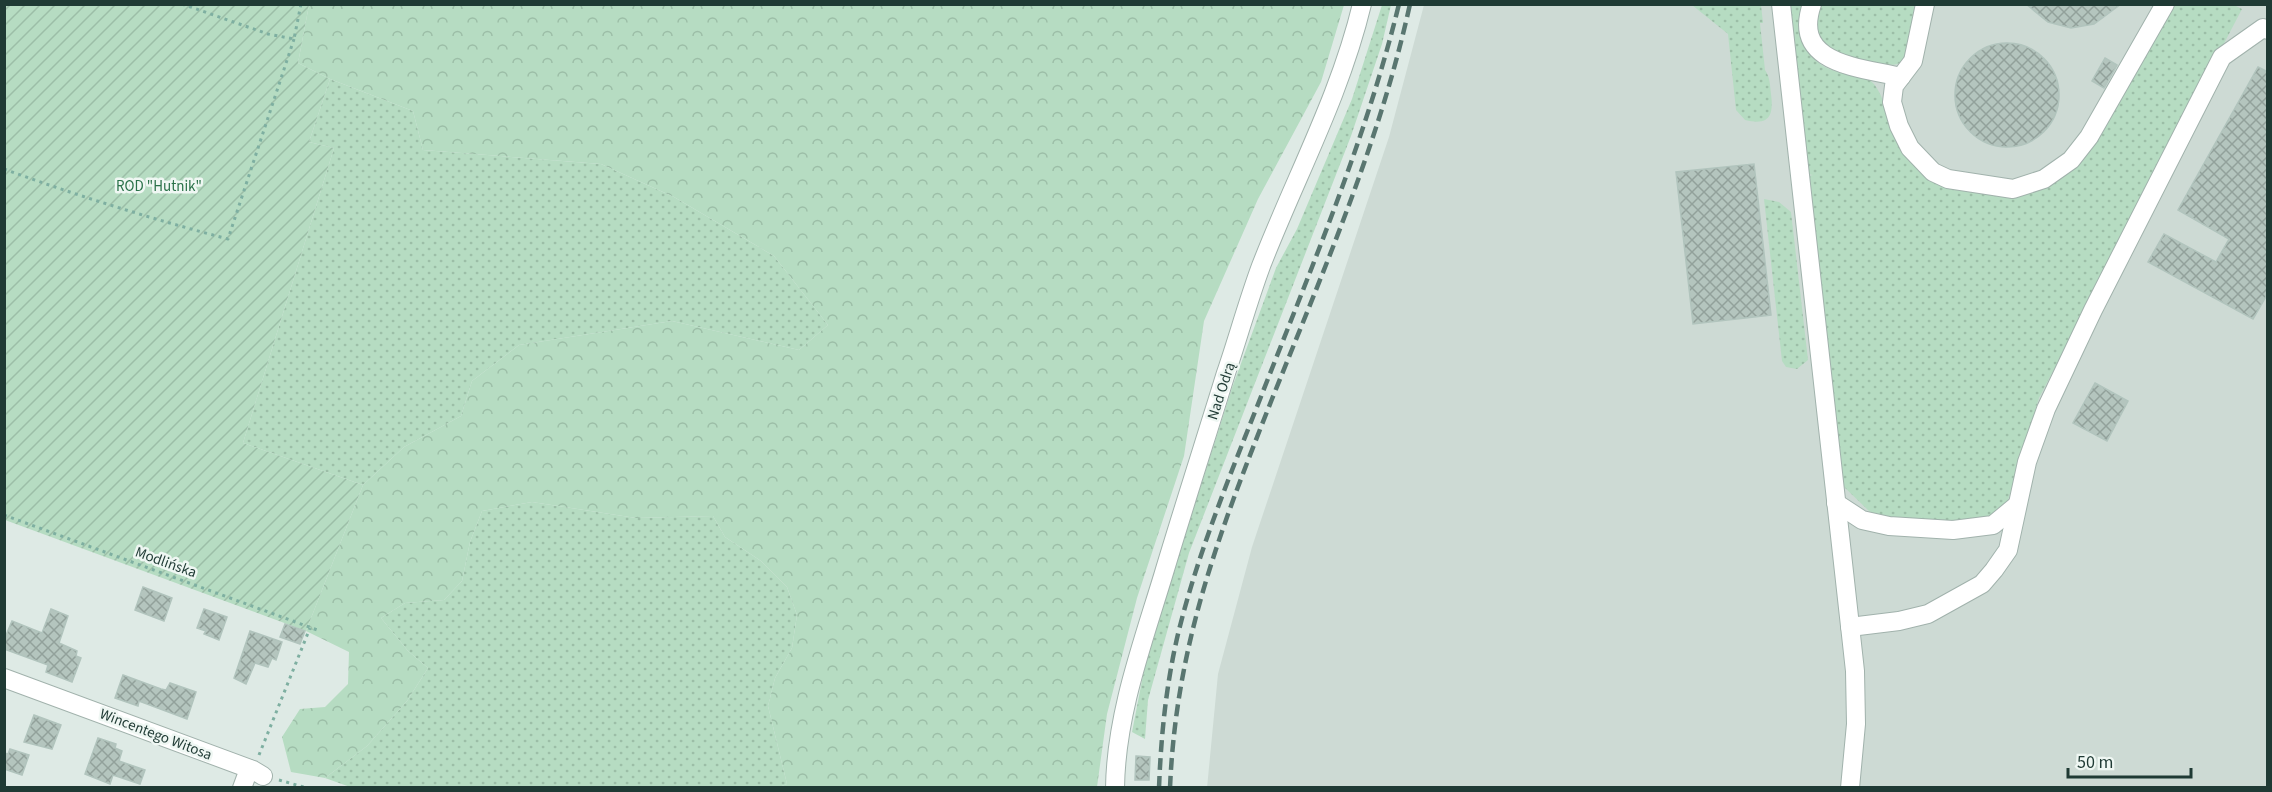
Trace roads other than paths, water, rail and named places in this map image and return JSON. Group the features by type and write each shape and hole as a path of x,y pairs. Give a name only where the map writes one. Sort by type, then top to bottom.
{"street":[{"name":"Nad Odrą","path":"1115,788 1119,736 1128,697 1184,505 1260,270 1334,97 1354,38 1362,4"},
{"path":"1781,4 1855,671 1856,724 1850,788"},
{"path":"1812,4 1808,19 1809,36 1815,48 1823,56 1838,62 1901,76"},
{"path":"1925,4 1913,61 1894,86 1892,102 1899,126 1910,148 1933,172 1948,179 2013,189 2044,179 2071,160 2089,137 2165,4"},
{"path":"1850,627 1899,621 1928,614 1982,584 2008,550 2027,462 2046,410 2093,310 2222,57 2263,28 2268,30"},
{"path":"1836,503 1862,520 1889,526 1953,530 1993,525 2016,506"},
{"name":"Wincentego Witosa","path":"4,678 255,772 242,788"}],"railway":[{"path":"1159,788 1170,672 1195,573 1227,483 1319,250 1354,153 1371,104 1399,4"},
{"path":"1170,788 1181,685 1191,636 1218,542 1367,155 1398,55 1410,4"}],"park label":[{"name":"ROD \"Hutnik\"","path":"159,186"}]}
